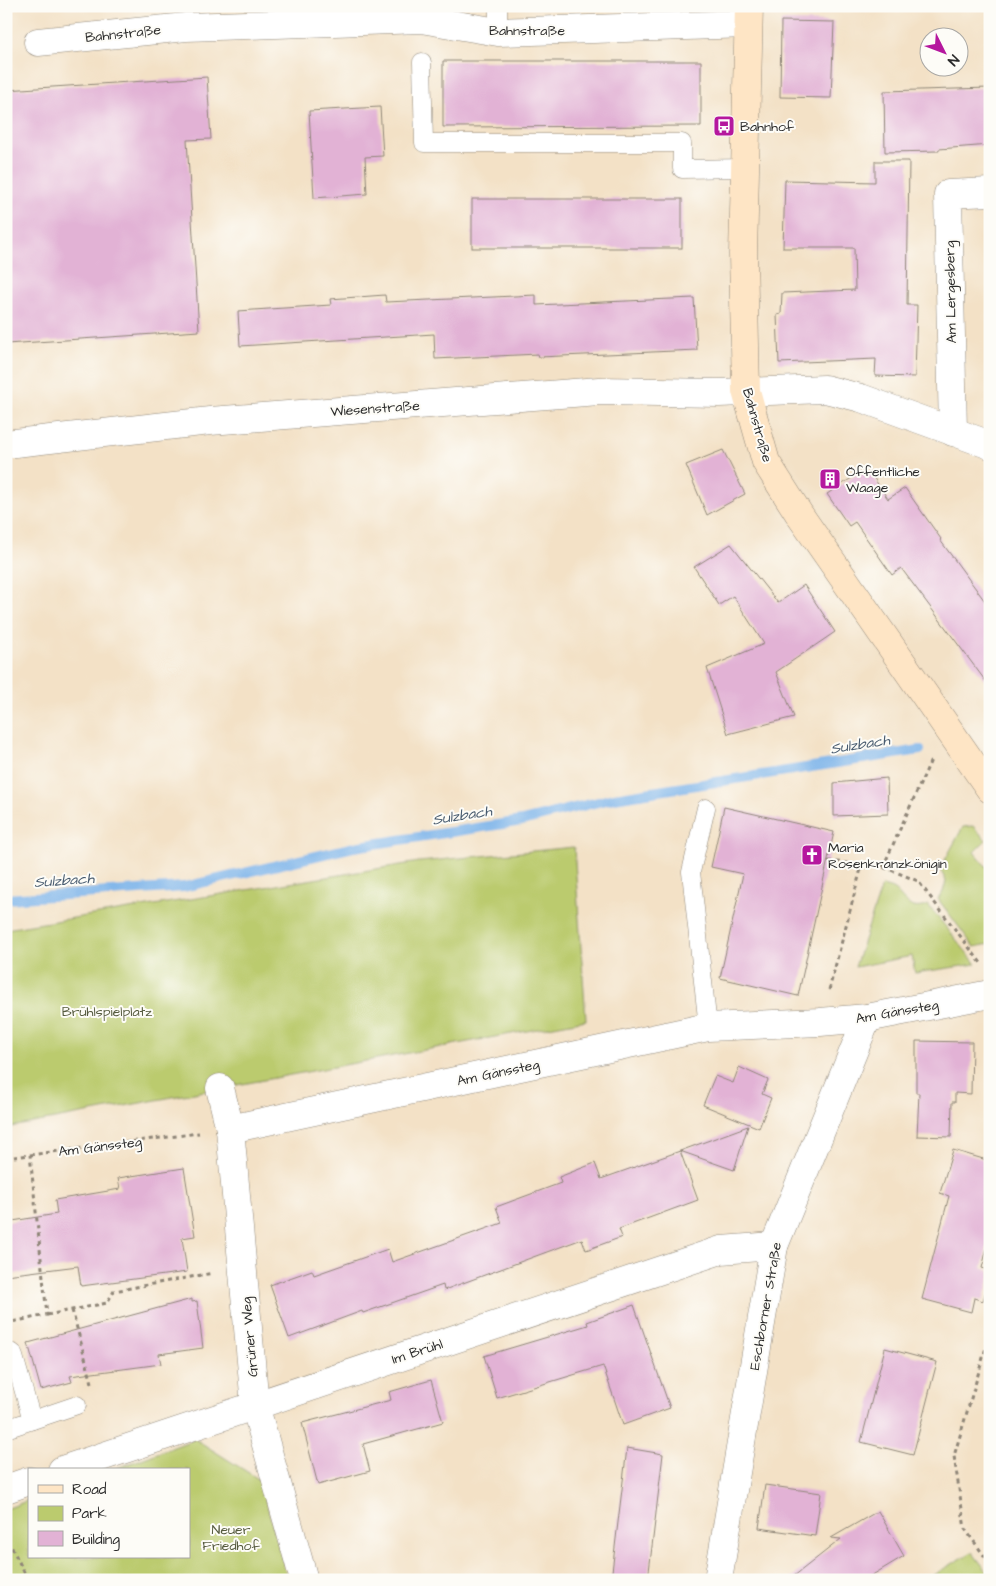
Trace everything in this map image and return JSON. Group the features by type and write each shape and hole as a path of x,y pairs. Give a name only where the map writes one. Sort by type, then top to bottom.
{"street":[{"name":"Bahnstraße","path":"38,42 186,27 421,19 748,15 743,254 746,391 766,462 801,517 990,789"},
{"name":"Am Lergesberg","path":"953,432 948,194 990,192"},
{"path":"746,391 825,388 861,398 990,445"},
{"name":"Wiesenstraße","path":"6,444 210,420 599,391 719,393 746,391"},
{"name":"Am Gänssteg","path":"230,1129 708,1027 867,1018 990,994"},
{"name":"Eschborner Straße","path":"722,1576 774,1246 867,1018"},
{"name":"Grüner Weg","path":"220,1088 230,1129 255,1405 304,1580"},
{"name":"Im Brühl","path":"68,1468 721,1250 774,1246"},
{"path":"6,1489 28,1481"}],"lane":[{"path":"422,62 424,143 682,143 682,169 746,168"},
{"path":"706,808 690,872 708,1027"},
{"path":"12,1353 32,1420"},
{"path":"6,1429 77,1405"}],"path":[{"path":"883,867 947,726"},
{"path":"828,861 883,867 918,881 983,966"},
{"path":"820,1022 862,865"},
{"name":"Am Gänssteg","path":"6,1158 230,1129"},
{"path":"30,1155 47,1315"},
{"path":"6,1323 107,1303 114,1291 243,1268"},
{"path":"990,1334 954,1456 965,1529 990,1564"},
{"path":"6,1543 10,1544 28,1580"}],"green space":[{"path":"973,826 986,840 974,852 990,871 990,944 974,947 938,899 943,892 946,881 940,869 963,827"},
{"name":"Brühlspielplatz","path":"574,847 586,1020 6,1128 6,929 419,862"},
{"path":"882,886 894,890 912,906 922,907 928,905 976,964 915,973 912,956 855,967"},
{"name":"Neuer Friedhof","path":"195,1439 260,1480 288,1580 6,1580 6,1509 28,1500 28,1558 190,1558 190,1468 117,1468"},
{"path":"972,1552 990,1575 990,1580 925,1580"}],"building":[{"path":"781,21 834,22 831,98 780,97"},
{"path":"443,61 701,61 701,126 443,127"},
{"path":"207,77 211,139 187,140 199,331 6,344 6,90"},
{"path":"990,88 990,145 939,149 939,151 885,152 884,91"},
{"path":"380,107 383,156 365,157 367,194 314,198 309,111"},
{"path":"875,161 909,161 907,305 917,305 915,377 875,376 876,359 779,363 777,315 781,314 782,293 855,290 854,248 783,248 785,180 875,182"},
{"path":"472,199 682,199 682,248 472,248"},
{"path":"385,295 386,302 536,295 536,305 694,298 697,350 539,357 538,354 435,359 434,334 240,346 238,311 331,305 330,299"},
{"path":"723,450 745,494 707,515 686,465"},
{"path":"867,468 888,499 905,488 990,608 990,687 901,568 892,575 855,522 849,526 827,494"},
{"path":"731,544 778,603 804,585 835,632 776,672 794,717 728,734 707,668 764,644 733,596 719,605 694,567"},
{"path":"887,778 888,814 834,816 834,783"},
{"path":"724,807 834,832 798,996 720,978 743,874 711,867"},
{"path":"916,1041 972,1042 971,1094 955,1093 955,1102 952,1102 951,1137 917,1136 919,1093 916,1093"},
{"path":"739,1067 768,1080 762,1094 771,1098 759,1128 703,1105 715,1076 733,1083"},
{"path":"748,1126 734,1170 680,1151"},
{"path":"953,1150 990,1161 990,1236 982,1268 990,1271 990,1277 983,1301 974,1298 971,1312 922,1299 949,1196 940,1193"},
{"path":"680,1151 698,1200 619,1229 622,1237 586,1250 582,1239 444,1290 443,1285 363,1313 362,1311 289,1338 270,1285 312,1270 314,1275 388,1249 392,1262 502,1223 496,1207 561,1183 559,1177 595,1163 601,1179"},
{"path":"184,1168 195,1236 182,1238 187,1272 81,1286 78,1266 6,1275 6,1222 57,1214 55,1200 120,1189 118,1178"},
{"path":"192,1299 192,1302 197,1301 203,1348 159,1354 161,1364 70,1376 72,1382 41,1390 28,1343"},
{"path":"634,1305 670,1408 623,1425 603,1366 497,1398 484,1356 588,1325 587,1322"},
{"path":"885,1348 937,1362 913,1455 861,1442"},
{"path":"431,1380 443,1422 363,1444 370,1471 318,1485 302,1423 391,1400 389,1392"},
{"path":"627,1448 663,1454 648,1580 611,1580"},
{"path":"765,1485 821,1493 815,1536 759,1528"},
{"path":"878,1511 904,1556 864,1580 789,1580 841,1539 831,1538"}],"waterway":[{"name":"Sulzbach","path":"6,899 184,887 354,847 522,821 614,798 920,750"}],"place":[{"name":"Bahnhof","path":"724,126"},
{"name":"Öffentliche Waage","path":"830,479"},
{"name":"Maria Rosenkranzkönigin","path":"812,855"}]}
